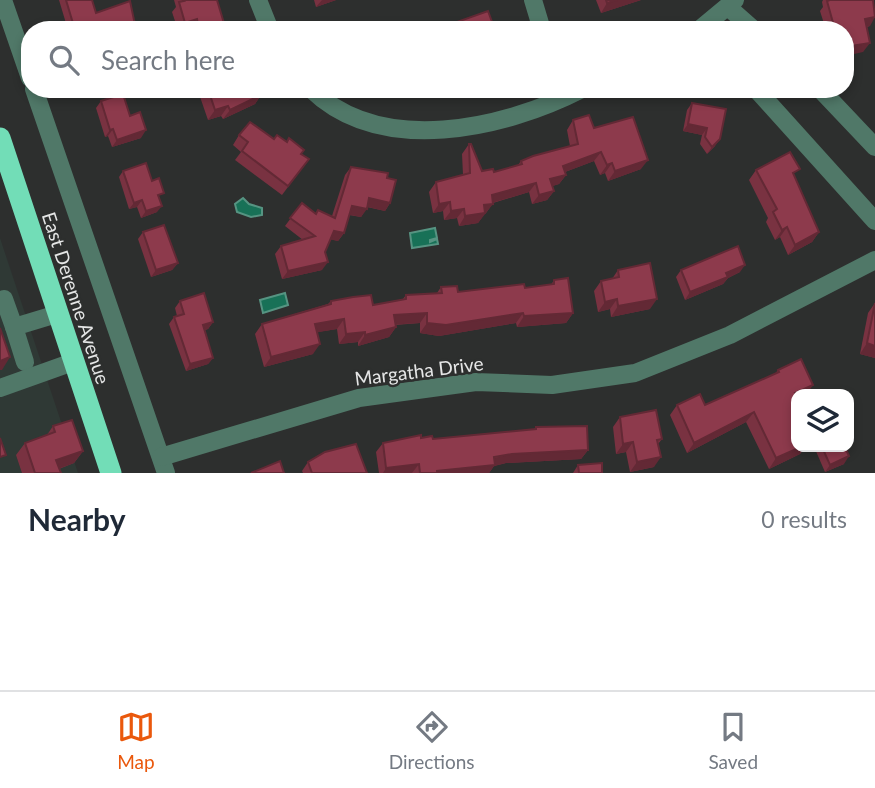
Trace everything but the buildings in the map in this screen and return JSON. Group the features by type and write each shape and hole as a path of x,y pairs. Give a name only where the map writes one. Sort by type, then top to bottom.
{"highway":[{"name":"East Derenne Avenue","path":"0,138 111,473"}],"street":[{"path":"3,0 21,52"},
{"path":"258,0 266,21"},
{"path":"533,0 539,21"},
{"path":"711,21 732,3 747,21"},
{"path":"37,98 164,465"},
{"path":"320,98 392,130 435,131 484,124 554,98"},
{"path":"764,98 875,221"},
{"path":"829,98 875,147"},
{"name":"Margatha Drive","path":"164,465 359,398 476,382 552,385 635,373 730,335 875,260"},
{"path":"4,299 25,362"},
{"path":"14,327 57,314"},
{"path":"0,388 73,362"}],"shaded area":[{"path":"243,198 249,204 262,208 262,215 251,217 237,212 235,204"},
{"path":"435,228 437,238 430,242 437,239 438,244 412,248 410,233"},
{"path":"0,238 78,473 0,473"},
{"path":"285,293 288,305 263,313 260,300"}]}
